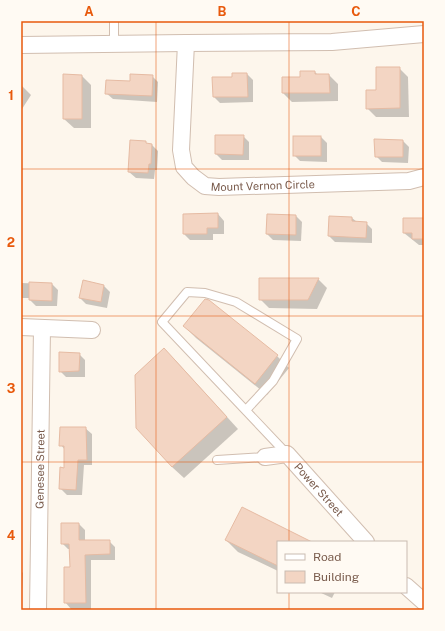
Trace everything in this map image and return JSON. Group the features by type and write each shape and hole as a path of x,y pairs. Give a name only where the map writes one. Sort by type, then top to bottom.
{"street":[{"path":"21,45 332,42 424,34"},
{"name":"Mount Vernon Circle","path":"186,44 182,150 184,167 193,177 205,186 219,187 409,181 424,176"},
{"path":"21,327 92,330"},
{"name":"Genesee Street","path":"38,610 42,328"},
{"name":"Power Street","path":"265,457 287,454 365,541"},
{"path":"407,587 424,602"}],"lane":[{"path":"114,21 114,44"},
{"path":"246,410 273,381 297,339 236,302 205,293 187,292 162,322 287,454"},
{"path":"216,460 265,457"}],"building":[{"path":"376,67 400,67 400,108 366,109 366,90 376,90"},
{"path":"300,71 315,71 315,74 329,74 330,93 282,93 282,77 300,77"},
{"path":"232,73 247,73 248,97 213,97 212,77 232,77"},
{"path":"63,74 82,75 82,119 63,119"},
{"path":"130,74 153,75 152,96 105,94 106,80 130,81"},
{"path":"215,135 244,135 243,155 215,154"},
{"path":"293,136 321,136 321,156 293,156"},
{"path":"374,139 403,140 403,157 375,157"},
{"path":"130,140 146,141 146,143 152,144 151,164 149,164 148,173 128,172"},
{"path":"218,213 218,228 207,228 207,234 183,234 183,214"},
{"path":"267,214 296,215 296,235 266,234"},
{"path":"329,216 352,217 352,221 367,222 366,238 328,236"},
{"path":"403,218 424,218 424,239 412,239 412,233 403,233"},
{"path":"259,278 319,278 308,300 259,300"},
{"path":"83,280 104,285 101,302 79,298"},
{"path":"29,282 52,283 52,301 29,300"},
{"path":"205,299 209,300 278,355 255,384 183,326"},
{"path":"164,348 227,417 172,467 136,428 135,375"},
{"path":"59,352 80,353 79,371 59,372"},
{"path":"60,427 86,427 87,460 78,460 76,490 59,489 60,467 64,468 64,446 59,446"},
{"path":"242,507 310,541 277,541 277,566 225,540"},
{"path":"61,523 79,523 79,540 110,540 110,554 85,555 86,603 64,603 64,567 70,567 69,544 61,544"}]}
